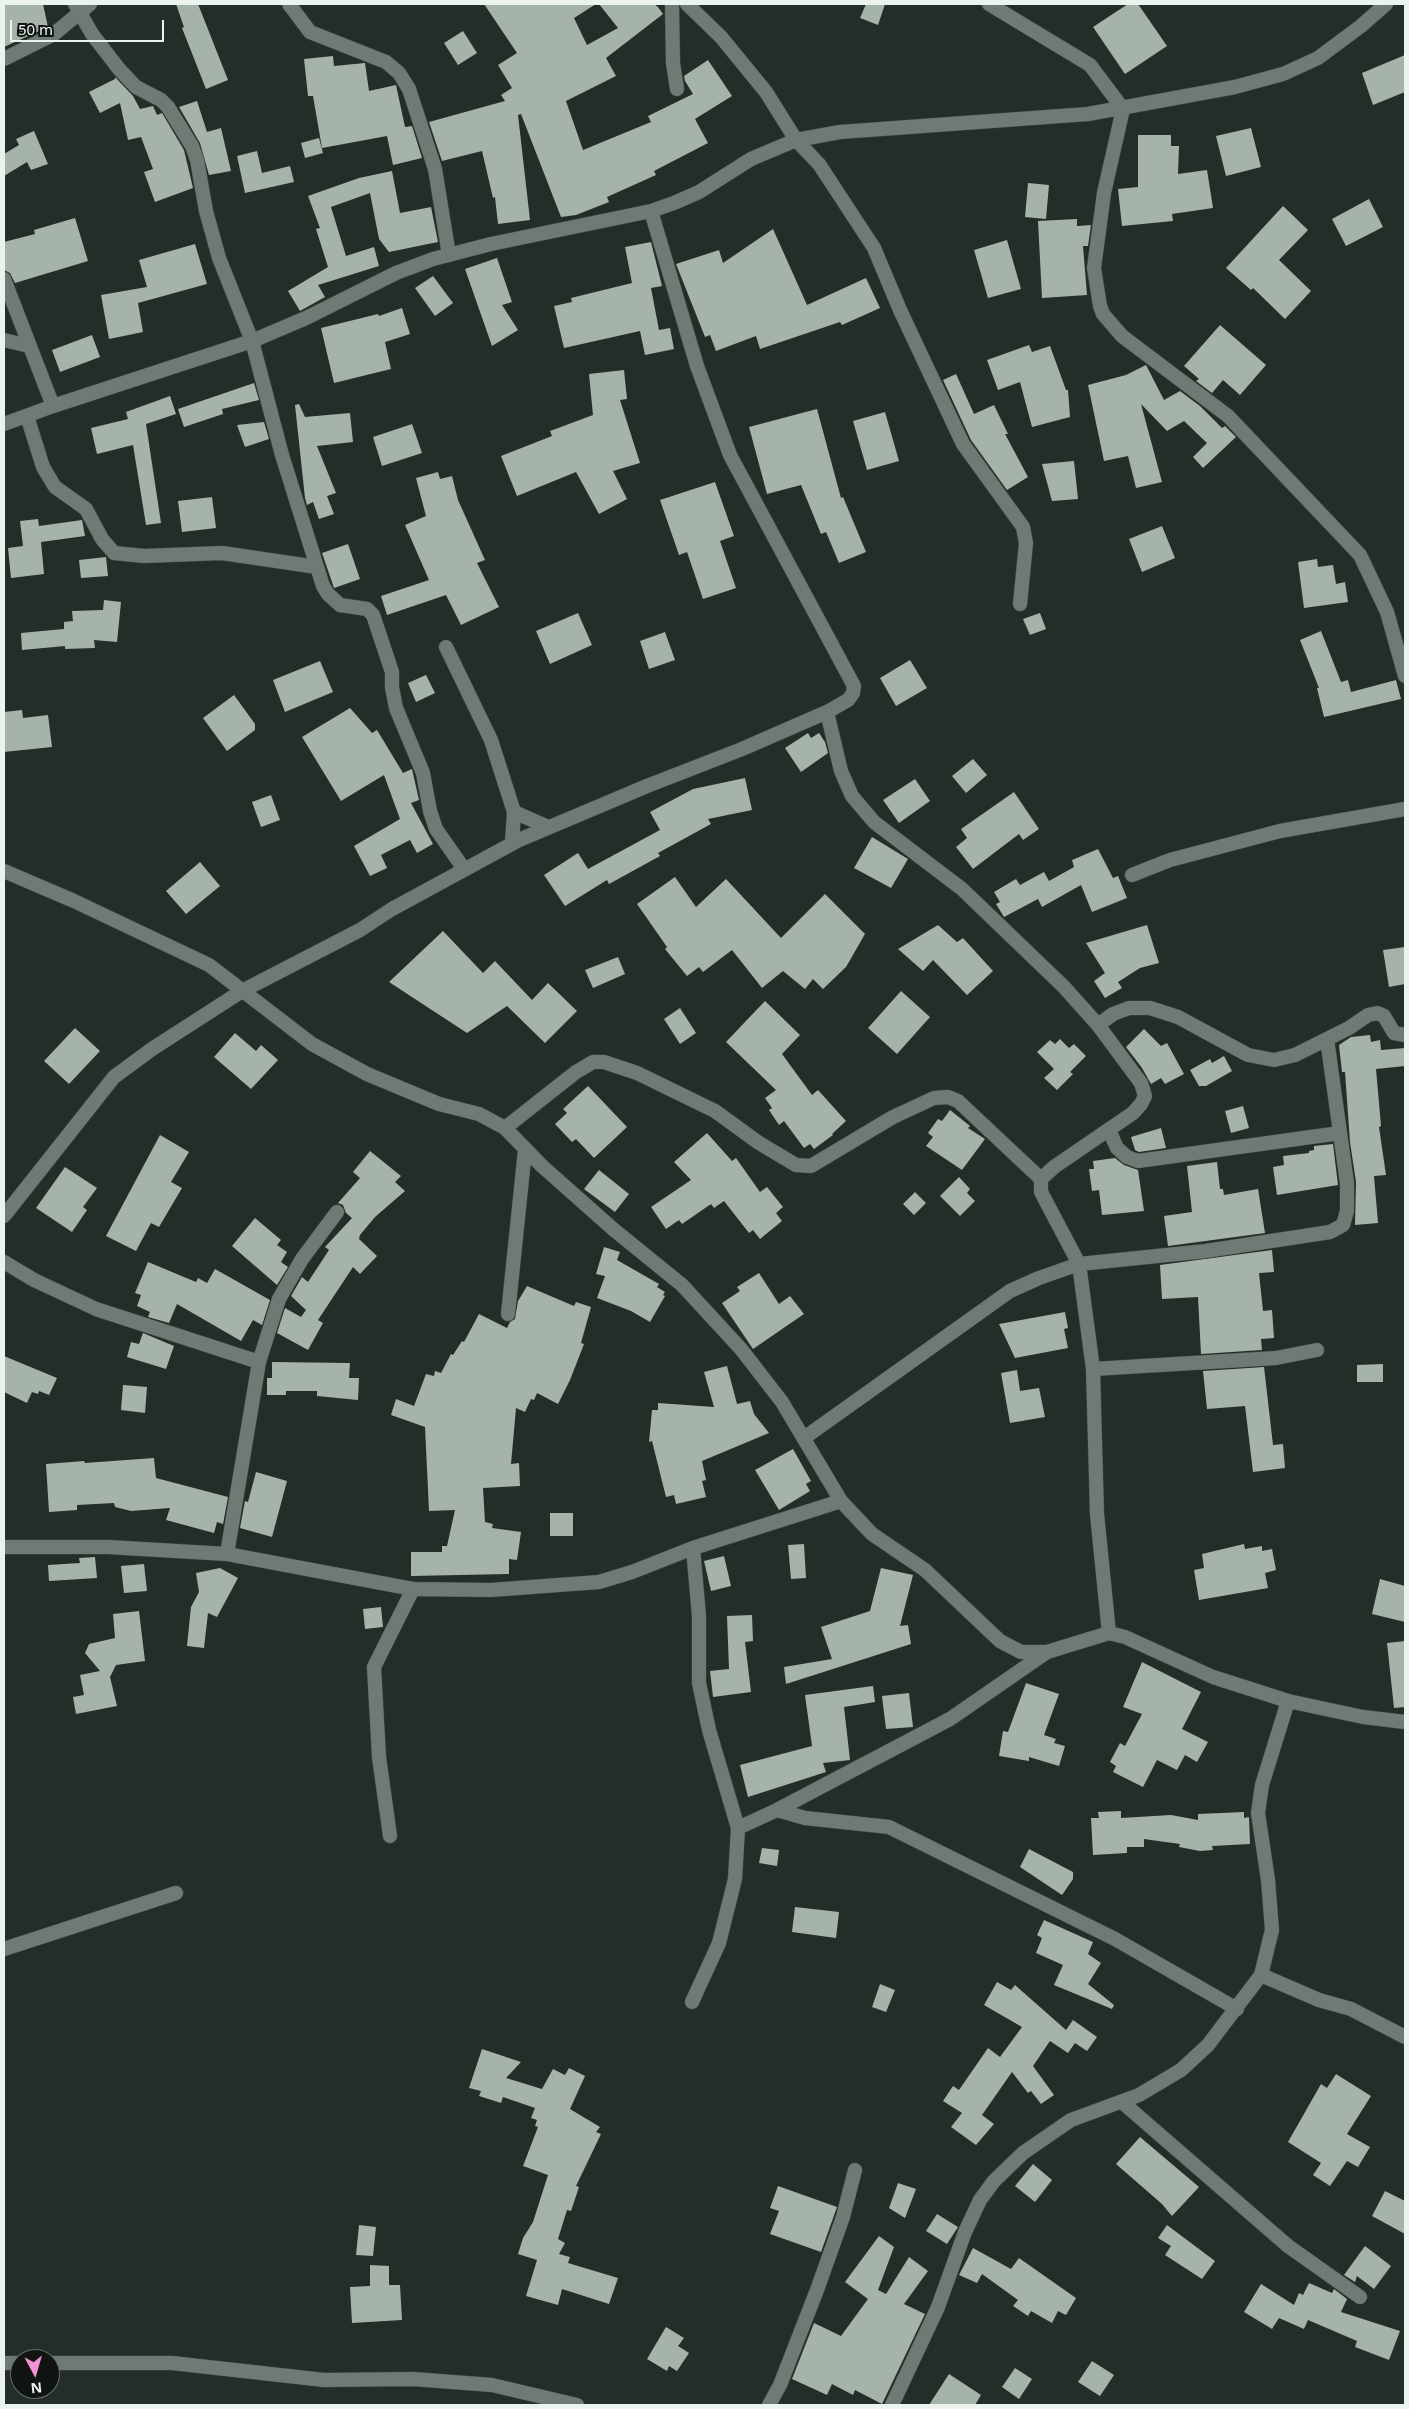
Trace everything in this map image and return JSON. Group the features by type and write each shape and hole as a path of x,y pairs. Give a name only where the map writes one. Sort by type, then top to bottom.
{"street":[{"path":"4,59 54,34 77,9 90,4"},
{"path":"289,4 302,24 310,32 386,62 394,68 404,81 416,106 436,169 449,254"},
{"path":"672,4 673,63 677,89"},
{"path":"687,4 721,37 766,92 796,140 819,164 874,248 900,310 963,444 1022,527 1026,543 1020,604"},
{"path":"4,424 53,406 252,341 306,318 396,273 449,254 651,211 699,192 751,159 796,140 840,132 1088,114 1235,87 1302,67 1318,58 1362,26 1386,4"},
{"path":"997,6 1090,65 1122,109 1104,192 1094,268 1103,314 1122,336 1228,416 1360,555 1387,612 1405,676"},
{"path":"77,9 119,69 136,87 161,100 168,107 192,146 197,160 206,211 219,258 252,341 282,455 324,586 333,599 340,604 367,609 373,615 392,672 396,708 423,773 430,811 436,829 464,869"},
{"path":"4,1216 114,1077 152,1049 242,991 360,930 392,909 512,843 647,786 742,749 827,712 848,700 853,693 854,686 730,454 697,366 651,211"},
{"path":"4,279 53,406"},
{"path":"4,340 29,346"},
{"path":"27,416 43,467 55,487 86,509 102,539 114,553 144,556 222,553 318,567"},
{"path":"446,647 491,740 514,812 512,843"},
{"path":"827,712 841,771 852,796 874,822 962,889 1064,987 1098,1024 1141,1083 1144,1096 1141,1104 1133,1113 1054,1167 1041,1179"},
{"path":"1132,875 1170,860 1280,831 1405,809"},
{"path":"514,812 548,827"},
{"path":"4,871 74,901 208,965 312,1044 367,1074 439,1104 480,1114 506,1128 525,1150 613,1229 682,1285 741,1349 782,1402 841,1501 872,1534 925,1570 1000,1641 1021,1652 1046,1652 1109,1634 1125,1637 1213,1677 1288,1702 1363,1717 1405,1722"},
{"path":"1098,1024 1113,1014 1129,1008 1150,1008 1178,1018 1248,1055 1274,1060 1295,1056 1349,1028 1368,1015 1377,1013 1384,1016 1394,1033 1405,1035"},
{"path":"804,1438 1010,1291 1039,1278 1079,1264 1206,1251 1330,1232 1343,1225 1347,1211 1347,1183 1327,1039"},
{"path":"506,1128 576,1072 592,1062 604,1062 637,1073 715,1111 759,1143 796,1165 810,1166 893,1116 934,1098 948,1097 958,1102 1041,1179 1041,1192 1079,1264 1093,1369 1097,1514 1109,1634"},
{"path":"1109,1130 1117,1148 1127,1157 1138,1161 1340,1133"},
{"path":"508,1314 525,1150"},
{"path":"227,1554 259,1362 279,1299 302,1259 337,1212"},
{"path":"4,1262 34,1280 96,1309 259,1362"},
{"path":"1093,1369 1276,1358 1317,1350"},
{"path":"4,1547 108,1547 227,1554 413,1589 491,1590 599,1582 632,1572 693,1548 841,1501"},
{"path":"692,2002 719,1943 735,1879 738,1828 709,1730 699,1683 699,1616 693,1548"},
{"path":"390,1836 379,1757 374,1667 413,1589"},
{"path":"738,1828 777,1810 950,1719 1046,1652"},
{"path":"892,2405 938,2307 965,2232 980,2200 994,2182 1023,2153 1072,2120 1138,2096 1181,2070 1208,2045 1237,2009 1260,1975 1272,1930 1268,1880 1258,1813 1262,1785 1288,1702"},
{"path":"777,1810 805,1818 889,1827 1115,1939 1237,2009"},
{"path":"4,1949 176,1893"},
{"path":"1260,1975 1319,2000 1351,2009 1405,2037"},
{"path":"1122,2102 1288,2246 1360,2298"},
{"path":"769,2405 780,2384 817,2290 843,2217 855,2170"},
{"path":"60,2363 172,2363 324,2380 412,2379 484,2384 577,2405"}],"building":[{"path":"4,4 43,4 48,27 4,47"},
{"path":"176,4 198,4 228,80 206,89 182,28 184,27"},
{"path":"484,4 596,4 574,18 587,45 618,28 599,4 654,4 663,14 606,58 616,76 566,101 583,150 651,122 648,116 693,94 684,76 708,60 732,96 695,119 708,143 654,171 656,175 607,197 609,202 576,215 561,217 521,114 518,115 530,220 498,224 495,197 493,198 482,151 442,161 429,122 505,101 501,95 512,88 498,65 517,53"},
{"path":"866,4 885,4 878,25 860,18"},
{"path":"1128,4 1138,4 1167,46 1125,74 1093,27"},
{"path":"463,31 477,53 458,65 444,43"},
{"path":"1405,55 1405,92 1373,105 1362,73"},
{"path":"333,56 334,66 365,63 369,91 396,85 405,127 412,126 422,158 393,165 387,136 322,148 313,96 308,96 304,59"},
{"path":"115,77 133,96 140,109 153,106 157,115 162,113 184,150 193,188 155,202 144,172 153,169 141,137 128,140 120,103 100,113 89,92 115,79"},
{"path":"197,101 207,132 221,128 231,171 209,175 200,143 179,107"},
{"path":"1251,128 1261,167 1226,176 1216,136"},
{"path":"34,131 48,164 31,170 27,162 4,176 4,154 19,145 16,139"},
{"path":"1138,135 1171,135 1171,146 1179,146 1178,174 1207,170 1213,208 1172,214 1173,221 1122,226 1118,189 1138,187"},
{"path":"319,138 323,153 305,158 301,143"},
{"path":"257,151 262,173 290,166 294,182 245,193 237,156"},
{"path":"392,171 400,213 431,207 438,242 389,252 379,239 370,193 331,207 346,256 374,247 379,266 318,285 325,297 300,311 288,291 328,267 316,229 320,228 308,196 359,178"},
{"path":"1028,183 1049,185 1046,219 1025,217"},
{"path":"1369,199 1383,227 1346,246 1332,219"},
{"path":"1283,206 1308,230 1279,260 1311,291 1285,319 1253,288 1251,290 1226,268"},
{"path":"75,218 88,261 15,283 10,273 4,270 4,242 35,234 34,230"},
{"path":"1077,219 1077,226 1091,225 1088,246 1083,246 1087,295 1042,298 1038,221"},
{"path":"773,229 807,305 866,278 880,308 842,325 840,322 760,349 756,336 716,351 710,335 705,337 676,264 719,250 723,263"},
{"path":"1007,240 1021,289 988,298 974,250"},
{"path":"651,242 662,286 651,288 659,330 670,328 674,349 645,355 640,331 564,348 554,306 572,302 571,298 632,283 625,247"},
{"path":"195,244 207,284 138,303 143,332 109,339 101,295 147,287 139,260"},
{"path":"497,258 512,302 502,305 518,330 492,346 465,269"},
{"path":"433,276 453,303 435,316 415,288"},
{"path":"402,308 410,334 385,342 391,369 334,383 321,328 378,314 379,316"},
{"path":"1220,325 1266,365 1240,395 1223,380 1212,393 1196,381 1199,379 1184,366"},
{"path":"92,335 100,357 60,372 52,350"},
{"path":"1029,345 1032,352 1050,346 1066,390 1068,390 1070,417 1032,427 1020,382 998,390 987,360"},
{"path":"1146,365 1164,400 1180,391 1200,406 1222,428 1225,426 1236,437 1203,468 1193,457 1207,443 1184,421 1167,431 1141,404 1162,482 1136,488 1128,456 1104,461 1088,385 1126,375"},
{"path":"624,370 627,399 620,400 640,463 613,471 627,499 599,514 576,472 517,496 501,456 552,436 550,431 593,415 589,374"},
{"path":"956,374 974,414 994,405 1008,434 1005,434 1028,477 1007,490 971,440 943,380"},
{"path":"254,383 259,400 222,409 223,414 184,427 178,409"},
{"path":"170,396 176,414 146,424 161,523 146,525 133,445 97,454 91,428 128,419 126,412"},
{"path":"299,404 305,417 350,413 353,442 317,446 336,493 327,496 334,514 319,519 313,502 307,505 305,498 295,405"},
{"path":"817,409 841,498 843,497 866,552 839,563 826,532 821,534 801,485 767,494 749,427"},
{"path":"885,412 899,461 867,470 853,421"},
{"path":"264,422 269,439 245,447 237,425"},
{"path":"412,424 422,453 382,466 373,437"},
{"path":"1074,461 1078,499 1052,501 1042,464"},
{"path":"438,472 440,479 452,476 458,500 485,560 477,563 499,607 461,625 446,595 387,615 381,596 429,580 405,525 426,516 416,478"},
{"path":"715,482 734,536 720,541 736,588 703,599 687,552 679,555 660,500"},
{"path":"212,497 216,528 182,532 178,501"},
{"path":"38,519 39,526 82,520 85,536 41,542 44,574 11,578 8,548 23,546 20,521"},
{"path":"1162,526 1175,558 1142,572 1129,539"},
{"path":"348,544 360,579 334,588 322,553"},
{"path":"106,557 108,576 81,578 79,560"},
{"path":"1317,559 1318,567 1333,565 1336,584 1345,582 1348,602 1304,608 1298,562"},
{"path":"104,600 121,602 117,642 94,640 95,648 65,649 65,646 22,650 21,633 64,629 64,622 73,621 72,611 103,610"},
{"path":"578,613 592,645 550,664 536,631"},
{"path":"1040,613 1046,629 1030,635 1023,619"},
{"path":"1321,631 1341,682 1348,680 1351,692 1396,680 1401,699 1324,717 1317,688 1319,688 1300,640"},
{"path":"665,632 675,660 649,669 640,641"},
{"path":"910,660 927,688 896,706 880,678"},
{"path":"320,661 333,692 285,712 273,680"},
{"path":"426,675 435,693 416,702 408,683"},
{"path":"234,695 255,724 255,730 227,751 203,718"},
{"path":"350,708 372,733 377,730 403,773 412,769 419,800 411,803 433,844 417,853 410,840 381,855 387,868 370,876 354,846 400,819 384,775 341,801 302,737"},
{"path":"22,710 23,718 48,715 52,747 4,752 4,712"},
{"path":"808,733 811,738 819,733 825,742 828,753 801,772 785,748"},
{"path":"973,759 987,775 966,793 952,776"},
{"path":"745,778 752,810 708,819 711,824 658,853 660,856 609,884 607,880 565,906 544,875 578,853 588,869 660,830 650,812 693,789"},
{"path":"915,779 930,801 899,823 883,800"},
{"path":"1014,792 1039,829 1023,840 1019,834 973,869 956,847 967,838 961,829"},
{"path":"271,795 280,820 261,827 252,802"},
{"path":"872,837 908,859 891,888 854,868"},
{"path":"1098,849 1113,878 1118,876 1127,898 1092,912 1081,885 1042,907 1038,899 1004,917 996,904 1000,902 994,892 1016,879 1020,885 1044,872 1049,881 1074,867 1072,860"},
{"path":"200,862 220,886 186,914 166,891"},
{"path":"675,877 696,907 726,879 781,938 825,894 865,934 846,967 823,989 813,979 805,989 783,971 762,988 732,950 703,972 699,967 687,976 665,949 667,947 637,904"},
{"path":"938,925 957,942 963,938 993,971 967,995 933,960 923,971 898,949"},
{"path":"1147,925 1159,963 1140,968 1118,982 1122,988 1105,998 1094,981 1105,973 1086,943"},
{"path":"443,931 483,973 495,961 532,1000 548,983 577,1011 545,1043 507,1006 467,1033 389,982"},
{"path":"1405,947 1405,984 1389,987 1383,950"},
{"path":"618,957 625,974 593,988 585,970"},
{"path":"901,991 930,1017 897,1054 868,1028"},
{"path":"765,1001 800,1035 782,1054 812,1095 818,1090 846,1121 833,1135 814,1149 810,1144 804,1148 784,1121 779,1125 769,1110 772,1108 765,1098 776,1090 726,1042"},
{"path":"680,1008 696,1033 680,1044 664,1019"},
{"path":"75,1028 100,1051 69,1084 44,1061"},
{"path":"1144,1029 1161,1046 1167,1043 1184,1074 1165,1084 1161,1078 1151,1084 1142,1068 1126,1047"},
{"path":"235,1033 256,1051 261,1045 278,1060 251,1089 214,1057"},
{"path":"1370,1035 1371,1042 1380,1040 1381,1050 1405,1048 1405,1066 1376,1069 1381,1126 1379,1127 1386,1175 1374,1176 1378,1223 1355,1225 1356,1182 1350,1142 1345,1072 1342,1072 1339,1045 1351,1037"},
{"path":"1060,1039 1069,1048 1074,1044 1086,1056 1070,1072 1073,1074 1057,1090 1044,1078 1054,1069 1037,1052 1050,1040 1055,1044"},
{"path":"1224,1056 1232,1071 1206,1086 1199,1086 1190,1070 1210,1059 1212,1063"},
{"path":"588,1086 627,1127 594,1158 576,1139 572,1142 555,1124 567,1113 563,1109"},
{"path":"1243,1106 1249,1128 1231,1133 1225,1111"},
{"path":"950,1110 970,1126 968,1128 985,1139 962,1170 926,1146 933,1137 928,1133 938,1119 942,1121"},
{"path":"1161,1128 1166,1148 1139,1152 1135,1150 1131,1137"},
{"path":"707,1133 732,1161 736,1158 760,1192 767,1187 783,1207 776,1213 782,1221 760,1239 753,1230 749,1233 724,1201 714,1208 711,1204 682,1224 679,1220 666,1229 651,1207 691,1180 674,1162"},
{"path":"160,1135 189,1152 171,1182 182,1188 159,1227 151,1223 136,1251 106,1236"},
{"path":"1333,1144 1338,1185 1277,1195 1273,1167 1284,1165 1283,1156 1309,1153 1309,1151 1314,1150 1314,1146"},
{"path":"370,1151 401,1176 395,1182 405,1191 375,1217 360,1235 359,1239 377,1256 360,1274 353,1267 318,1320 323,1323 308,1350 277,1333 285,1308 301,1317 306,1310 291,1296 302,1277 308,1282 329,1250 325,1247 352,1218 346,1213 343,1205 338,1203 360,1178 353,1172"},
{"path":"1115,1158 1124,1165 1138,1170 1144,1211 1102,1215 1099,1190 1092,1191 1089,1169 1094,1169 1093,1161"},
{"path":"1217,1162 1220,1189 1223,1189 1224,1195 1258,1189 1265,1233 1168,1246 1164,1216 1192,1212 1187,1166"},
{"path":"65,1167 97,1188 83,1207 87,1210 72,1232 36,1208"},
{"path":"599,1170 629,1194 615,1212 584,1189"},
{"path":"959,1177 970,1189 967,1193 975,1201 960,1216 940,1196"},
{"path":"915,1192 926,1203 914,1215 903,1204"},
{"path":"255,1218 281,1240 277,1245 287,1252 281,1262 288,1267 277,1285 232,1246"},
{"path":"604,1247 620,1252 617,1260 659,1284 657,1287 665,1292 663,1295 665,1296 650,1322 631,1311 597,1298 605,1276 596,1274"},
{"path":"1272,1250 1274,1272 1259,1273 1263,1311 1272,1310 1274,1338 1261,1339 1262,1350 1201,1354 1198,1297 1162,1299 1160,1265"},
{"path":"148,1262 196,1282 198,1278 207,1283 215,1269 270,1300 262,1325 253,1320 241,1341 177,1304 169,1323 148,1317 150,1312 137,1306 141,1295 135,1293"},
{"path":"759,1273 779,1304 790,1296 804,1314 753,1349 722,1303 740,1291 737,1287"},
{"path":"527,1286 574,1306 576,1302 591,1307 581,1343 584,1344 558,1404 537,1393 534,1400 531,1399 525,1412 516,1408 511,1464 519,1463 520,1486 483,1488 485,1522 493,1524 492,1528 521,1532 517,1560 509,1559 509,1574 411,1576 411,1552 442,1552 442,1546 447,1546 455,1510 429,1511 425,1427 391,1415 396,1399 414,1406 426,1374 434,1376 435,1371 441,1373 451,1354 453,1355 462,1341 464,1342 479,1314 507,1328 510,1322 515,1319 518,1301"},
{"path":"1065,1312 1068,1328 1064,1329 1068,1348 1015,1358 999,1324"},
{"path":"143,1333 174,1346 166,1369 127,1357 131,1342 139,1344"},
{"path":"4,1356 57,1378 49,1395 39,1391 38,1394 32,1392 27,1403 4,1392"},
{"path":"272,1362 350,1363 349,1378 359,1378 358,1400 317,1396 317,1391 286,1391 286,1395 267,1395 267,1378 272,1378"},
{"path":"1383,1364 1383,1382 1357,1382 1357,1365"},
{"path":"727,1366 737,1404 750,1401 754,1414 769,1433 702,1461 706,1480 702,1481 706,1497 676,1504 674,1495 666,1497 652,1441 649,1442 652,1410 658,1410 658,1403 714,1407 704,1372"},
{"path":"1264,1367 1273,1445 1283,1444 1285,1468 1253,1472 1245,1406 1207,1409 1203,1371"},
{"path":"1017,1370 1020,1391 1039,1388 1045,1417 1010,1423 1001,1373"},
{"path":"123,1385 147,1387 145,1413 121,1410"},
{"path":"793,1449 811,1481 806,1484 810,1491 779,1510 755,1470"},
{"path":"154,1458 156,1478 228,1497 223,1524 217,1522 214,1533 166,1520 170,1508 131,1511 115,1507 114,1503 77,1505 77,1510 49,1512 46,1464"},
{"path":"256,1472 287,1481 272,1537 240,1528 245,1501 248,1502"},
{"path":"550,1513 573,1513 573,1536 550,1536"},
{"path":"804,1544 806,1578 791,1579 788,1545"},
{"path":"1244,1544 1245,1549 1262,1546 1262,1551 1272,1549 1276,1570 1265,1573 1268,1588 1199,1600 1194,1570 1204,1568 1202,1554"},
{"path":"724,1556 731,1586 711,1591 704,1561"},
{"path":"95,1557 97,1578 49,1581 48,1565 80,1563 79,1558"},
{"path":"144,1564 147,1591 124,1593 121,1566"},
{"path":"220,1568 238,1578 217,1617 208,1613 204,1648 187,1646 191,1607 199,1592 196,1573"},
{"path":"881,1568 913,1575 900,1626 908,1625 911,1644 786,1684 784,1667 832,1659 821,1627 870,1611"},
{"path":"1380,1579 1405,1586 1405,1622 1372,1614"},
{"path":"381,1607 383,1627 365,1629 363,1609"},
{"path":"139,1611 145,1661 116,1665 110,1677 117,1706 76,1714 73,1697 84,1695 80,1675 100,1671 85,1653 89,1644 115,1638 113,1614"},
{"path":"752,1615 753,1641 745,1642 751,1692 713,1697 710,1671 729,1669 727,1616"},
{"path":"1405,1641 1405,1707 1394,1708 1387,1643"},
{"path":"1142,1662 1201,1692 1182,1729 1208,1742 1197,1762 1185,1755 1177,1770 1157,1760 1143,1787 1113,1772 1116,1766 1110,1762 1120,1743 1125,1746 1142,1714 1123,1707"},
{"path":"1026,1683 1059,1694 1044,1735 1056,1739 1054,1743 1065,1746 1059,1766 1029,1757 1029,1761 999,1756 1003,1731 1008,1732"},
{"path":"873,1686 875,1702 844,1707 850,1760 823,1763 826,1772 748,1797 740,1765 812,1746 805,1695"},
{"path":"909,1693 913,1727 886,1729 882,1696"},
{"path":"1121,1811 1121,1818 1171,1815 1198,1820 1198,1814 1244,1812 1244,1818 1249,1817 1250,1844 1212,1846 1213,1850 1200,1851 1179,1847 1180,1844 1144,1839 1144,1847 1127,1847 1127,1853 1093,1855 1091,1818 1099,1818 1098,1812"},
{"path":"762,1848 779,1850 777,1866 759,1863"},
{"path":"1029,1849 1073,1872 1073,1879 1062,1895 1020,1867"},
{"path":"795,1907 839,1912 836,1938 792,1932"},
{"path":"1044,1920 1093,1942 1088,1954 1101,1963 1088,1984 1114,2005 1112,2009 1054,1985 1063,1965 1036,1953 1042,1938 1037,1935"},
{"path":"997,1982 1011,1990 1015,1985 1066,2030 1073,2020 1097,2037 1087,2051 1075,2043 1068,2053 1050,2041 1033,2066 1054,2095 1041,2104 1031,2091 1028,2093 1012,2072 982,2115 994,2124 976,2145 951,2127 962,2113 943,2101 953,2086 959,2090 988,2048 1000,2057 1022,2027 984,2005"},
{"path":"880,1984 895,1990 886,2012 872,2007"},
{"path":"482,2049 521,2062 506,2078 542,2089 553,2069 565,2075 569,2068 585,2076 570,2109 600,2127 596,2132 601,2134 576,2186 579,2187 571,2211 567,2210 558,2239 565,2243 559,2254 570,2257 568,2263 618,2278 609,2304 562,2289 558,2305 526,2296 537,2260 518,2254 523,2238 533,2222 548,2175 523,2166 538,2127 535,2126 537,2120 531,2118 535,2108 503,2097 501,2103 479,2096 481,2091 469,2088"},
{"path":"1336,2074 1371,2096 1347,2134 1370,2147 1358,2167 1347,2161 1330,2186 1313,2175 1321,2163 1288,2142 1321,2084 1327,2088"},
{"path":"1140,2137 1199,2187 1172,2216 1162,2204 1116,2164"},
{"path":"1033,2164 1052,2180 1035,2202 1015,2186"},
{"path":"898,2183 916,2189 905,2218 889,2208"},
{"path":"778,2186 837,2207 821,2252 770,2234 779,2211 770,2208"},
{"path":"1385,2191 1405,2201 1405,2234 1372,2216"},
{"path":"937,2214 958,2227 947,2244 926,2231"},
{"path":"359,2225 376,2227 373,2256 356,2255"},
{"path":"1167,2225 1215,2261 1202,2279 1165,2255 1171,2246 1158,2238"},
{"path":"879,2236 894,2247 878,2290 886,2294 909,2257 928,2271 904,2304 925,2314 882,2404 855,2390 853,2395 832,2384 827,2395 792,2379 814,2323 841,2336 868,2299 845,2282"},
{"path":"1365,2246 1391,2266 1374,2289 1357,2276 1355,2282 1344,2275"},
{"path":"973,2248 1011,2269 1019,2258 1076,2298 1066,2315 1058,2311 1052,2323 1031,2311 1028,2316 1013,2306 1018,2300 982,2274 977,2283 959,2275"},
{"path":"370,2265 389,2266 389,2285 400,2285 402,2320 352,2323 350,2287 370,2286"},
{"path":"1309,2283 1332,2293 1334,2289 1347,2299 1341,2312 1400,2331 1389,2360 1355,2347 1357,2341 1308,2320 1304,2329 1279,2318 1272,2329 1244,2312 1261,2284 1294,2305 1299,2293 1303,2295"},
{"path":"666,2327 684,2338 678,2346 689,2353 677,2371 669,2366 667,2371 647,2359"},
{"path":"1092,2361 1114,2375 1100,2396 1078,2382"},
{"path":"1015,2368 1032,2379 1019,2399 1002,2387"},
{"path":"949,2374 981,2395 975,2405 929,2405"}]}
